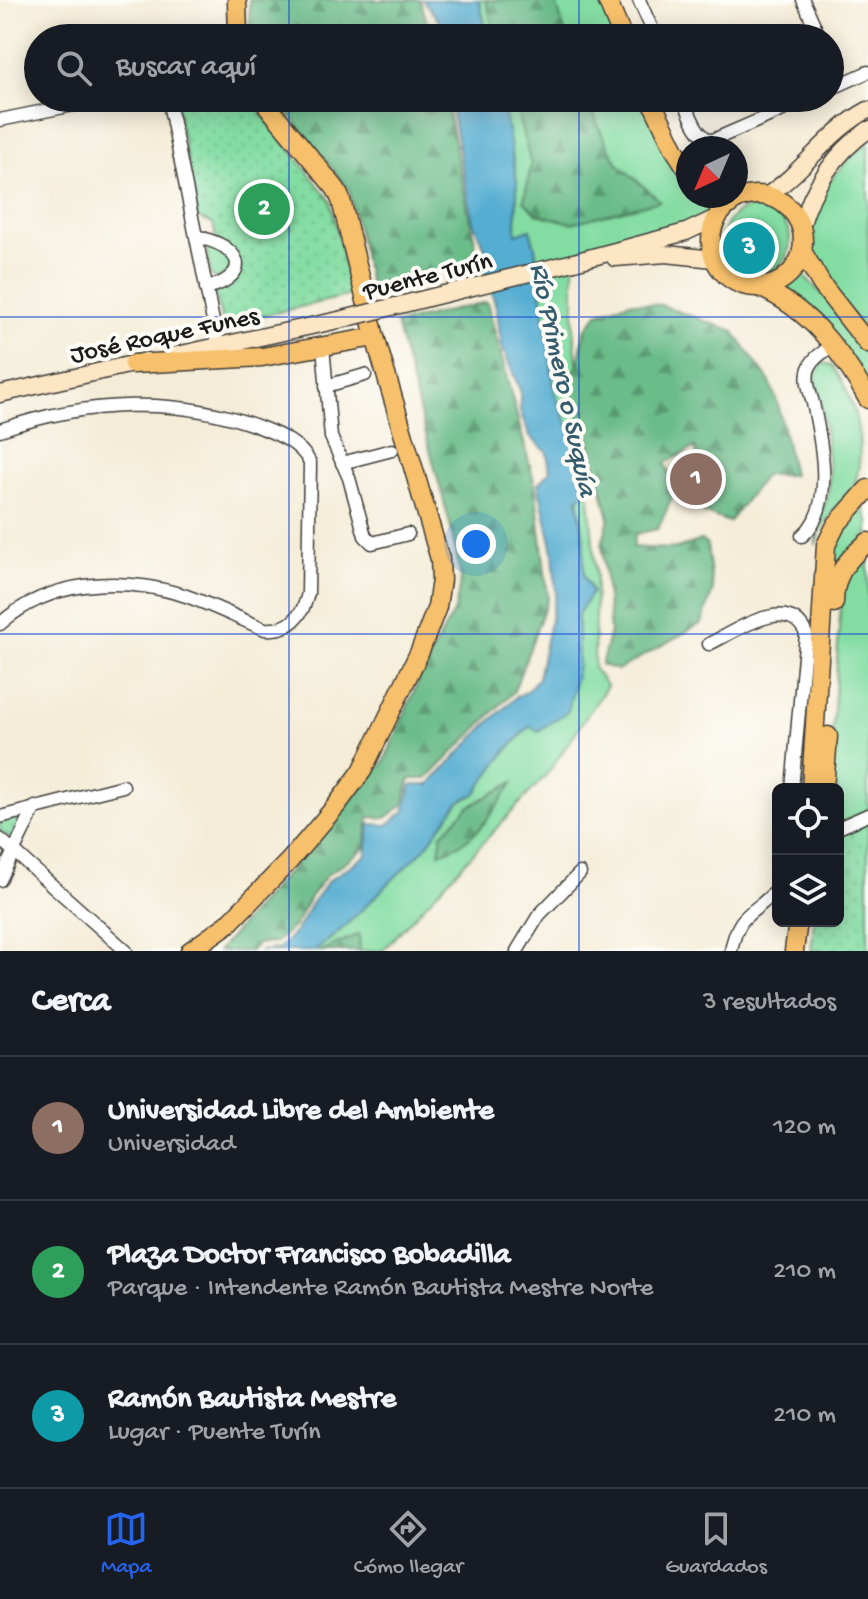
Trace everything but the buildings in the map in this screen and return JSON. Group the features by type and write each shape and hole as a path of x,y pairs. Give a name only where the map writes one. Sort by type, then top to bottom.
{"main road":[{"path":"237,0 238,24"},
{"path":"607,0 617,24"},
{"path":"766,196 788,181 828,139 868,110"},
{"path":"190,951 234,917 290,860 352,785 420,651 437,607 441,580 440,559 375,337 336,189 273,112"},
{"path":"657,112 676,152"},
{"path":"759,287 782,280 798,262 802,251 801,227 808,202 835,160 868,130"},
{"path":"801,227 791,210 775,199 766,196 742,198 720,214 711,242 714,259 737,283 759,287 783,297 800,309 833,345 868,399"},
{"path":"716,208 720,214"},
{"name":"Puente Turín","path":"339,320 686,232 720,214"},
{"path":"802,251 822,285 868,344"},
{"name":"Puente Turín","path":"574,262 666,254 714,259"},
{"name":"José Roque Funes","path":"0,394 339,320"},
{"path":"133,364 262,357 375,337"},
{"path":"811,783 826,545 836,525 868,489"},
{"path":"824,783 834,593 842,566 868,542"},
{"path":"794,951 797,927"},
{"path":"805,951 807,927"}],"street":[{"path":"639,0 650,24"},
{"path":"803,0 814,24"},
{"path":"844,83 868,72"},
{"path":"0,120 39,112"},
{"path":"171,112 218,346"},
{"path":"689,112 698,131 711,141 778,112"},
{"path":"197,236 227,249 236,266 227,281 206,288"},
{"path":"802,536 815,515 823,481 823,449 807,376 814,359 833,345"},
{"path":"323,346 331,437 365,536 372,543 408,534"},
{"path":"326,386 365,375"},
{"path":"0,430 84,410 175,406 242,420 268,430 298,446 310,463 308,593 303,612 286,627 265,629 162,589 105,583 77,587 37,599 0,624"},
{"path":"342,463 392,450"},
{"path":"709,644 757,620 780,615 791,616 802,624 806,634 793,783"},
{"path":"0,817 123,786"},
{"path":"0,880 35,807"},
{"path":"844,825 868,815"},
{"path":"0,839 126,951"},
{"path":"517,951 539,915 580,873"},
{"path":"731,951 734,937 746,914 772,896"}],"green space":[{"path":"249,0 420,0 428,24 250,24"},
{"path":"479,0 607,0 617,24 485,24"},
{"path":"486,0 555,0 563,24 492,24"},
{"path":"178,112 260,112 330,200 351,295 223,325 214,290 232,283 241,266 216,239 213,224 198,218"},
{"path":"287,112 448,112 479,262 370,286 349,190"},
{"path":"504,112 657,112 676,147 676,208 714,208 718,217 574,262 574,328 596,575 594,669 607,686 549,772 382,951 315,951 424,849 459,802 475,794 506,751 530,726 539,731 578,666 578,614 592,592 584,576 584,540 575,442 555,394 530,229 516,235 517,182"},
{"path":"517,112 593,112 618,164 660,201 572,223 537,214 524,201 531,164"},
{"path":"868,143 868,333 822,274 809,236 811,220 824,190 845,164"},
{"path":"749,207 763,207 775,212 785,222 790,234 790,248 785,260 775,270 763,275 749,275 737,270 727,260 722,248 722,234 727,222 737,212"},
{"path":"206,247 224,255 229,272 217,279 211,275"},
{"path":"801,273 830,302 868,357 868,387 818,315 787,288"},
{"path":"487,302 535,485 548,598 514,691 427,779 410,779 403,805 386,818 369,817 365,848 327,875 310,897 295,925 276,942 257,944 251,951 218,951 384,762 426,663 455,609 461,578 450,524 396,324"},
{"path":"629,302 661,305 733,331 770,382 779,408 793,475 765,475 729,522 702,512 706,484 695,447 665,463 676,489 658,529 635,534 633,547 675,548 701,540 707,545 713,590 702,623 618,670 601,665 610,632 602,544 609,518 589,439 572,409 572,373 578,366 584,331 598,313"},
{"path":"822,363 832,365 848,394 858,425 860,457 853,489 826,521 816,545 816,527 829,493 823,411 815,375"},
{"path":"863,507 868,534 831,573 832,541"},
{"path":"868,550 868,811 844,821 844,783 829,783 842,581"},
{"path":"514,782 474,834 439,853 442,834 468,807"},
{"path":"29,811 14,840 0,831 0,820"},
{"path":"868,823 868,951 811,951 813,927 844,927 844,833"},
{"path":"359,934 360,951 320,951"}],"water":[{"path":"423,0 479,0 485,24 441,24"},
{"path":"452,112 504,112 517,182 516,234 530,229 535,247 555,394 575,442 584,492 578,499 584,540 584,576 592,592 578,614 578,666 568,711 538,731 530,726 506,751 475,794 459,802 424,849 315,951 258,951 278,949 296,931 328,881 366,855 370,824 387,825 404,812 411,785 429,785 486,725 538,678 556,593 553,552 538,484 550,471 547,452 530,437 520,411 520,390 502,347 496,307 484,265 484,245 473,223"}],"place":[{"name":"Plaza Doctor Francisco Bobadilla","path":"264,209"},
{"name":"Ramón Bautista Mestre","path":"749,248"},
{"name":"Universidad Libre del Ambiente","path":"696,479"}],"water label":[{"name":"Río Primero o Suquía","path":"566,379"}]}
